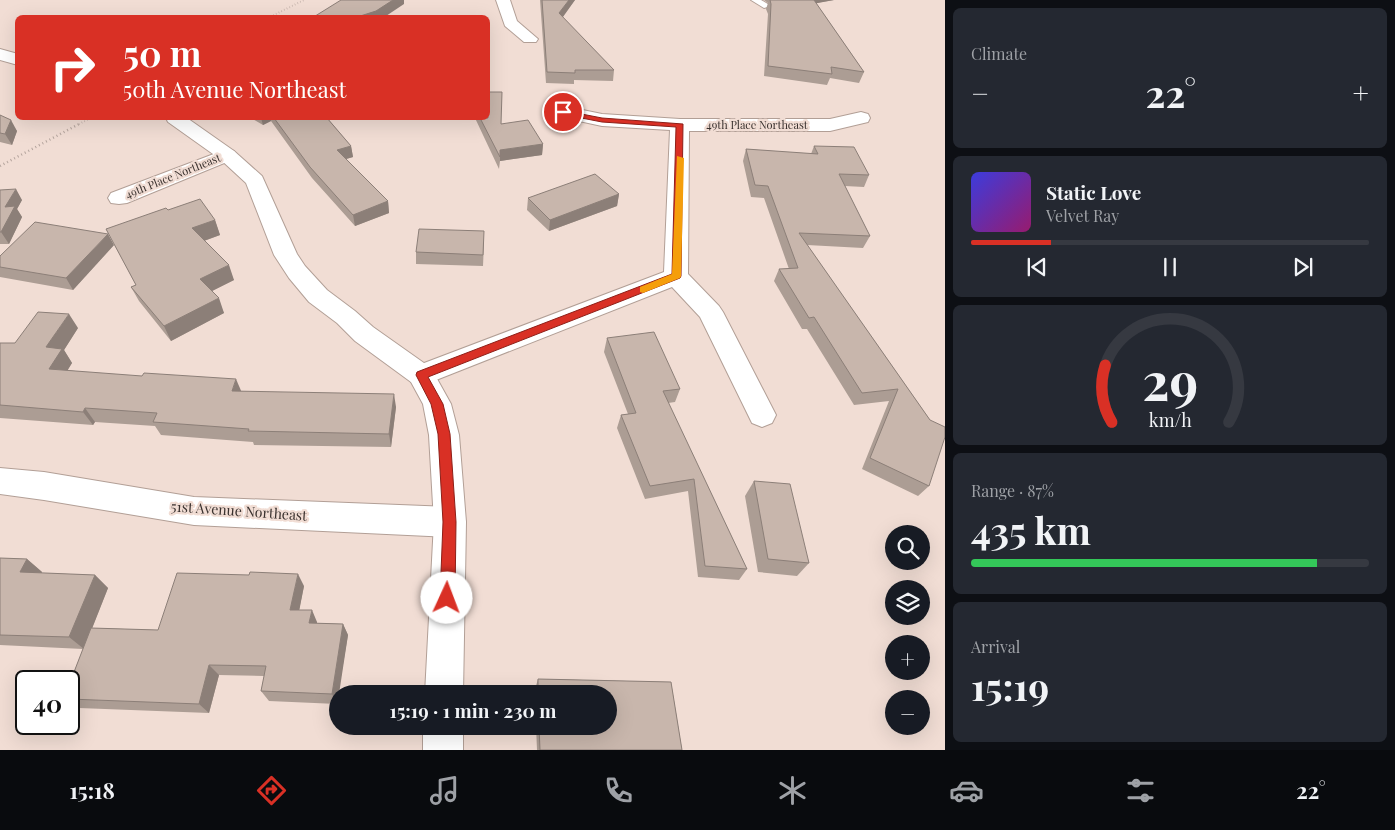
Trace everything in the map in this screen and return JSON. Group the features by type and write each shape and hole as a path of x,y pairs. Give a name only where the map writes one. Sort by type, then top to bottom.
{"street":[{"path":"503,0 510,23 530,39"},
{"path":"0,54 15,59"},
{"name":"49th Place Northeast","path":"563,112 602,120 680,125 830,125 861,118"},
{"path":"178,120 227,155 254,180 286,254 296,272 318,296 346,317 364,334 421,375 437,404 444,434 450,522 444,685"},
{"path":"680,125 676,276 710,312 762,415"},
{"name":"49th Place Northeast","path":"119,198 227,155"},
{"path":"421,375 676,276"},
{"name":"51st Avenue Northeast","path":"0,481 44,486 194,511 450,522"},
{"path":"443,735 443,750"}],"lane":[{"path":"755,0 767,6"}],"path":[{"path":"274,15 304,0"},
{"path":"0,166 87,120"}],"building":[{"path":"341,0 393,0 376,11 363,15 317,15"},
{"path":"542,0 569,0 559,13 614,70 575,70 575,73 547,72"},
{"path":"770,0 814,0 864,72 831,67 832,74 768,66"},
{"path":"490,92 502,92 501,124 528,120 543,144 500,150 500,157 481,120 490,120"},
{"path":"0,115 11,120 5,134 0,133"},
{"path":"275,120 329,120 351,146 337,150 388,201 353,215 310,167"},
{"path":"814,146 854,147 869,175 839,174 870,236 799,233 930,420 945,427 945,437 929,486 870,458 898,389 862,393 814,317 809,318 779,269 798,268 768,186 755,185 746,149 818,154"},
{"path":"595,174 619,194 550,220 528,198"},
{"path":"16,189 5,207 15,206 0,232 0,190"},
{"path":"200,199 215,220 192,228 229,265 200,279 219,298 164,326 131,287 136,285 106,229 166,208 168,210"},
{"path":"35,222 108,234 66,278 0,267 0,256"},
{"path":"419,229 484,231 483,255 416,252"},
{"path":"38,312 69,314 46,347 62,349 49,369 142,376 144,373 236,379 232,391 394,394 389,434 248,431 249,429 153,422 157,413 85,408 83,412 0,405 0,343 15,343"},
{"path":"654,332 680,389 663,391 747,569 705,566 694,479 650,486 621,415 636,413 607,338"},
{"path":"754,481 790,484 809,563 768,559"},
{"path":"0,558 27,559 20,572 95,575 69,637 0,635"},
{"path":"250,572 298,574 290,610 312,610 309,623 343,624 333,685 329,685 329,694 261,691 266,666 209,665 199,704 80,699 80,670 75,670 91,628 158,630 177,573 249,575"},
{"path":"538,679 671,682 682,750 540,750 539,735 617,735 617,685 538,685"}],"slow traffic":[{"path":"643,289 676,276 680,158"}],"route":[{"path":"447,598 450,522 444,434 437,404 421,375 676,276 680,125 602,120 563,112"}]}
